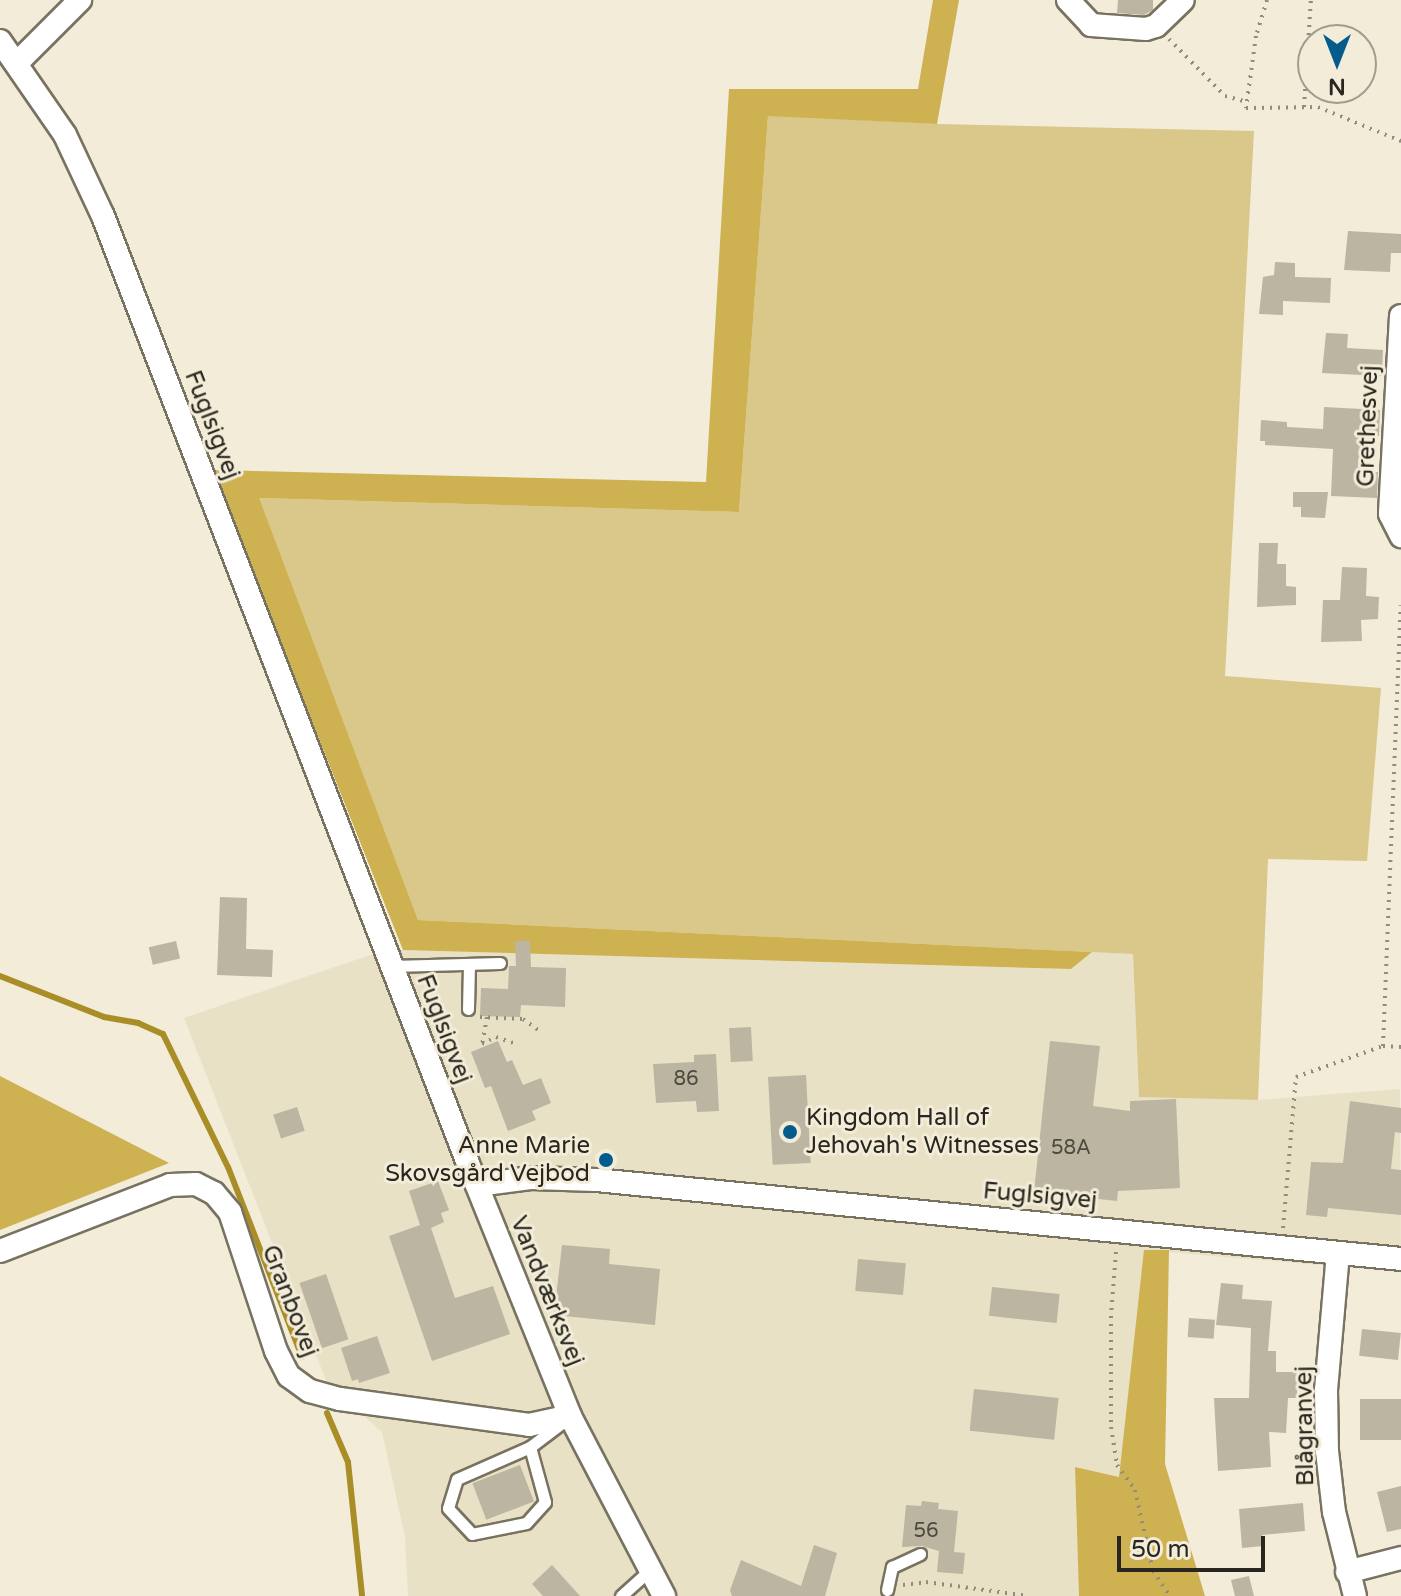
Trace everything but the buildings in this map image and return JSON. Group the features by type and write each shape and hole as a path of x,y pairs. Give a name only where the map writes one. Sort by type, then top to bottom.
{"street":[{"path":"18,62 80,0"},
{"path":"1068,0 1091,25 1146,29 1156,26 1183,0"},
{"name":"Fuglsigvej","path":"0,41 18,62 65,135 103,216 477,1185 531,1178 596,1180 1401,1259"},
{"name":"Grethesvej","path":"1401,316 1390,514 1401,536"},
{"name":"Granbovej","path":"0,1251 170,1185 196,1184 214,1193 230,1212 276,1351 289,1376 310,1391 340,1399 529,1425 570,1416"},
{"name":"Vandværksvej","path":"477,1185 570,1416 664,1596"},
{"name":"Blågranvej","path":"1338,1253 1326,1390 1327,1451 1334,1512 1355,1596"},
{"path":"1347,1572 1401,1558"}],"lane":[{"path":"392,966 500,963"},
{"path":"468,1009 469,964"},
{"path":"530,1447 545,1502 526,1523 472,1534 448,1508 457,1479 530,1447 570,1416"},
{"path":"875,1596 889,1593 892,1567 920,1554"},
{"path":"621,1596 649,1571"}],"path":[{"path":"1267,0 1256,36 1246,108 1324,109 1401,141"},
{"path":"1304,107 1311,0"},
{"path":"1156,26 1225,96 1247,102"},
{"path":"1383,1046 1401,605"},
{"path":"1394,787 1401,787"},
{"path":"468,1009 478,1017 523,1019 541,1032"},
{"path":"487,1017 482,1044 496,1037 516,1044"},
{"path":"1281,1247 1296,1077 1383,1046 1401,1047"},
{"path":"1118,1230 1111,1316 1111,1427 1117,1465 1135,1490 1153,1571 1170,1596"},
{"path":"889,1593 912,1582 926,1582 1028,1596"}],"shaded area":[{"path":"933,0 959,0 937,124 768,116 739,512 259,498 418,920 1092,952 1071,969 403,950 212,470 706,482 729,89 918,89"},
{"path":"768,115 937,124 1254,131 1225,676 1381,688 1367,861 1268,859 1258,1100 1139,1097 1133,954 418,920 258,498 739,512"},
{"path":"403,950 1071,969 1092,952 1133,954 1139,1097 1258,1100 1400,1089 1401,1272 1145,1250 1119,1477 1075,1467 1079,1596 408,1596 405,1537 382,1432 327,1383 184,1018 367,956"},
{"path":"0,1076 169,1163 0,1230"},
{"path":"1144,1250 1169,1250 1165,1464 1205,1596 1079,1596 1075,1467 1119,1477"}],"waterway":[{"path":"0,976 104,1017 138,1023 163,1034 228,1167 302,1357"},
{"path":"327,1413 348,1462 362,1596"}],"place":[{"name":"Kingdom Hall of Jehovah's Witnesses","path":"790,1132"},
{"name":"Anne Marie Skovsgård Vejbod","path":"606,1160"}]}
